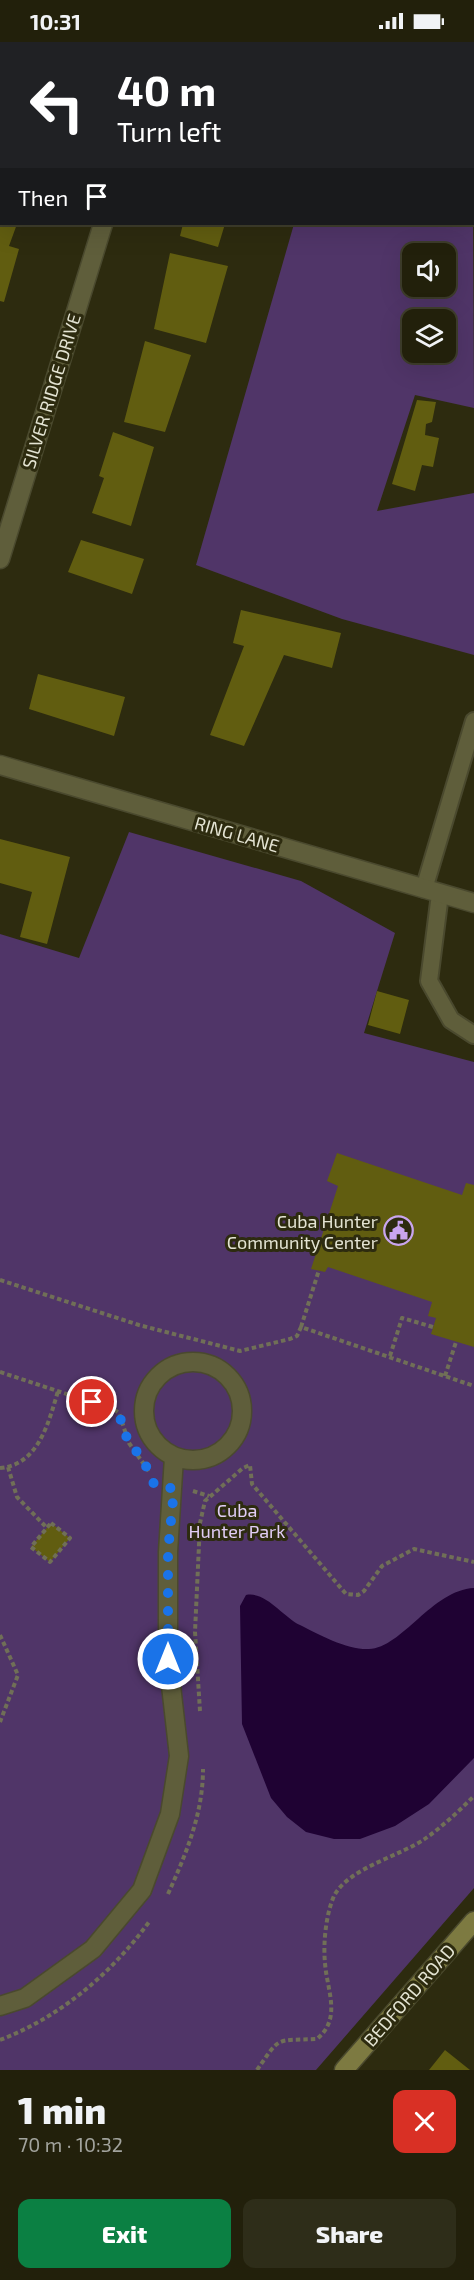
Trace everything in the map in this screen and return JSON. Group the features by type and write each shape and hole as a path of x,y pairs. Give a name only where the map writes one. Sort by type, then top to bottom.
{"street":[{"name":"SILVER RIDGE DRIVE","path":"0,559 103,225"},
{"name":"RING LANE","path":"0,765 474,903"},
{"path":"184,1363 208,1363 222,1371 237,1389 243,1414 239,1430 231,1443 219,1454 189,1461 174,1457 160,1448 149,1434 144,1418 144,1401 151,1384 162,1372 184,1363"},
{"path":"0,2006 25,1998 93,1949 142,1890 170,1814 179,1756 168,1659 168,1552 174,1489 174,1457"},
{"name":"BEDFORD ROAD","path":"344,2070 474,1921"}],"lane":[{"path":"474,721 432,892 429,981 451,1020 474,1035"}],"path":[{"path":"0,1280 139,1325 240,1351 297,1336 319,1270"},
{"path":"390,1356 402,1318 433,1327"},
{"path":"301,1327 474,1386"},
{"path":"446,1376 456,1342"},
{"path":"0,1372 115,1410 119,1413 124,1433 145,1464 154,1484 209,1496"},
{"path":"0,1468 8,1467 29,1454 42,1439 58,1391"},
{"path":"250,1465 252,1485 346,1594 358,1595 364,1592 382,1566 414,1549 474,1562"},
{"path":"8,1467 13,1489 20,1502 47,1528"},
{"path":"51,1523 70,1538 50,1562 31,1546 47,1528 51,1523"},
{"path":"0,1635 18,1675 0,1722"},
{"path":"257,2070 276,2042 290,2038 317,2039 329,2025 332,2003 325,1948 329,1912 338,1889 357,1874 406,1851 427,1838 474,1796"}],"green space":[{"path":"294,225 473,225 474,408 415,395 377,511 474,493 474,655 342,619 196,565"},
{"name":"Cuba Hunter Park","path":"129,832 301,881 395,933 364,1033 474,1062 474,1888 316,2070 0,2070 0,934 79,958"}],"shaded area":[{"path":"474,1588 474,1758 429,1804 395,1826 360,1839 334,1839 306,1832 287,1817 271,1798 242,1724 240,1606 246,1595 260,1597 294,1621 325,1637 352,1647 369,1649 381,1646 393,1639 445,1598 459,1591"}],"building":[{"path":"0,225 17,225 9,246 19,249 4,302 0,301"},
{"path":"183,225 225,225 218,247 180,236"},
{"path":"170,253 228,266 206,343 154,329"},
{"path":"145,341 191,355 165,432 124,422"},
{"path":"417,400 436,402 432,422 426,424 425,435 439,438 433,467 422,465 415,491 392,484"},
{"path":"113,432 154,447 131,526 92,513 104,478 99,476"},
{"path":"81,540 144,559 132,594 68,572"},
{"path":"241,610 341,633 332,668 284,655 244,746 210,735 244,646 233,643"},
{"path":"38,674 125,697 114,736 29,709"},
{"path":"0,839 70,857 47,944 20,937 32,892 0,883"},
{"path":"377,991 409,1000 400,1034 368,1025"},
{"name":"Cuba Hunter Community Center","path":"337,1153 462,1195 466,1183 474,1185 474,1347 431,1334 436,1318 428,1316 432,1302 328,1267 325,1272 311,1269 338,1186 327,1181"},
{"path":"51,1523 70,1538 50,1562 31,1547"},
{"path":"445,2050 470,2070 429,2070"}],"place":[{"name":"Cuba Hunter Community Center","path":"399,1231"}],"route":[{"path":"92,1402 119,1413 124,1433 145,1464 154,1484 174,1489 168,1552 168,1659"}]}
